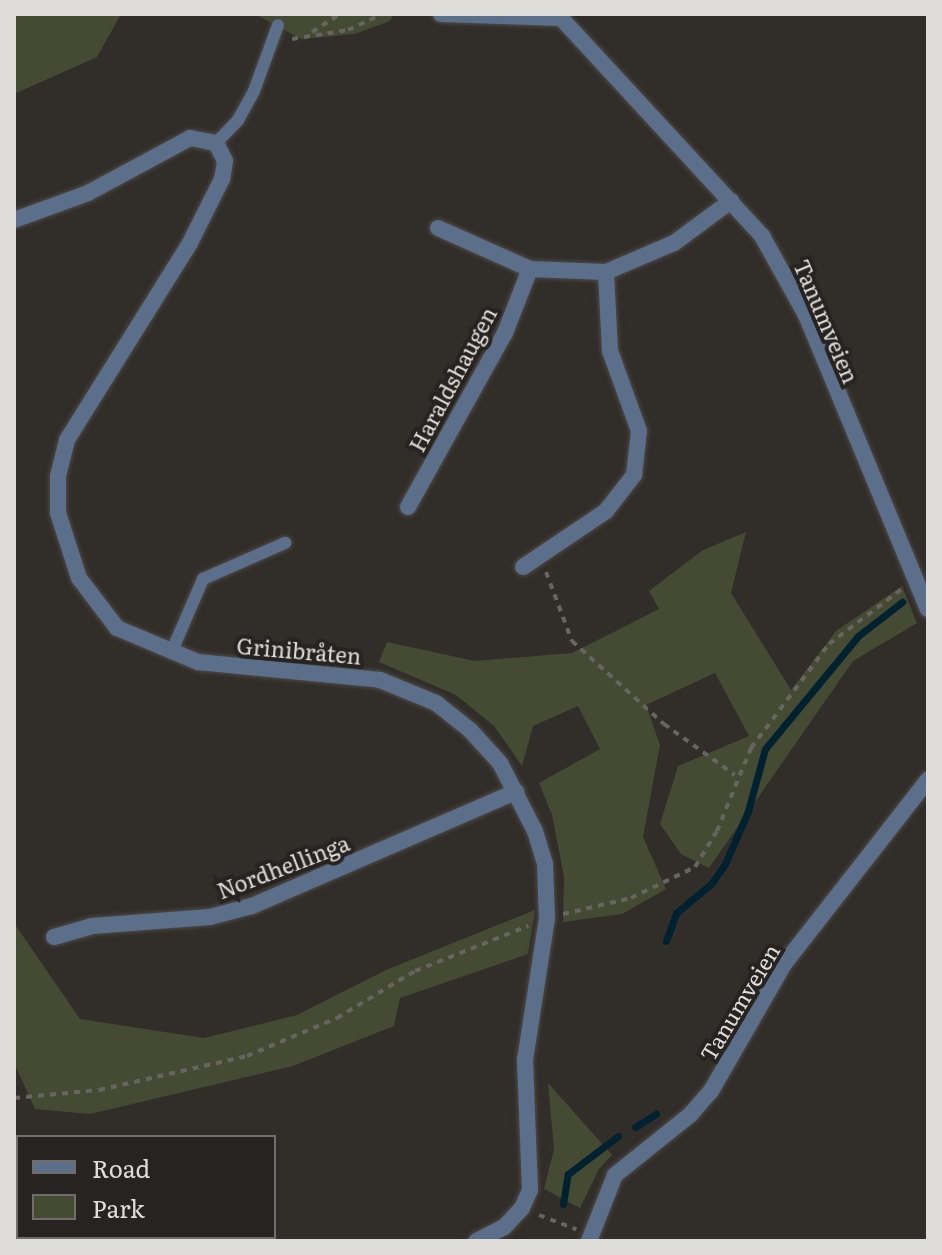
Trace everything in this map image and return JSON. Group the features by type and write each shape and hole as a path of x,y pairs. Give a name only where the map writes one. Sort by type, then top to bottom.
{"street":[{"name":"Tanumveien","path":"441,14 564,16 731,201 790,281 928,609"},
{"path":"14,220 88,193 173,145 210,140"},
{"name":"Grinibråten","path":"210,140 225,161 222,179 190,243 85,405 67,440 58,477 58,513 79,578 117,628 198,662 335,673 406,690 436,703 470,730 516,792 545,864 547,918 525,1060 533,1171 522,1208"},
{"path":"438,228 530,269 606,272 674,243 731,201"},
{"name":"Haraldshaugen","path":"408,507 505,333 530,269"},
{"path":"523,567 606,511 634,475 639,455 639,431 610,351 606,272"},
{"name":"Tanumveien","path":"590,1238 615,1175 690,1115 711,1091 784,964 928,780"},
{"name":"Nordhellinga","path":"54,937 92,926 210,917 252,906 516,792"},
{"path":"476,1241 504,1227 522,1208"}],"lane":[{"path":"210,140 238,120 278,25"},
{"path":"171,653 203,579 285,543"}],"path":[{"path":"271,47 309,33 340,14"},
{"path":"309,33 348,30 383,14"},
{"path":"540,557 572,641 664,724 735,775"},
{"path":"14,1098 99,1090 247,1056 337,1018 415,971 547,918 631,898 684,876 704,856 735,775 829,644 916,579"},
{"path":"522,1208 590,1238"}],"green space":[{"path":"14,14 121,14 97,57 14,94"},
{"path":"255,14 394,14 390,21 355,34 301,39"},
{"path":"746,532 731,593 791,690 836,631 902,586 917,623 853,661 709,868 681,854 660,824 678,766 749,736 715,673 646,705 660,745 643,837 666,889 622,914 563,922 564,877 552,815 539,783 600,749 578,706 533,726 522,766 494,726 456,695 379,662 387,642 475,661 572,653 659,609 649,591 703,550"},
{"path":"535,910 528,954 400,998 394,1026 293,1066 90,1114 35,1109 14,1063 14,923 80,1019 204,1038 297,1015 386,970"},
{"path":"548,1083 612,1155 599,1169 580,1208 544,1189 554,1149"}],"waterway":[{"path":"666,941 676,913 711,884 725,864 748,811 765,749 858,636 902,602"},
{"path":"635,1127 656,1114"},
{"path":"563,1204 568,1174 618,1136"}]}
